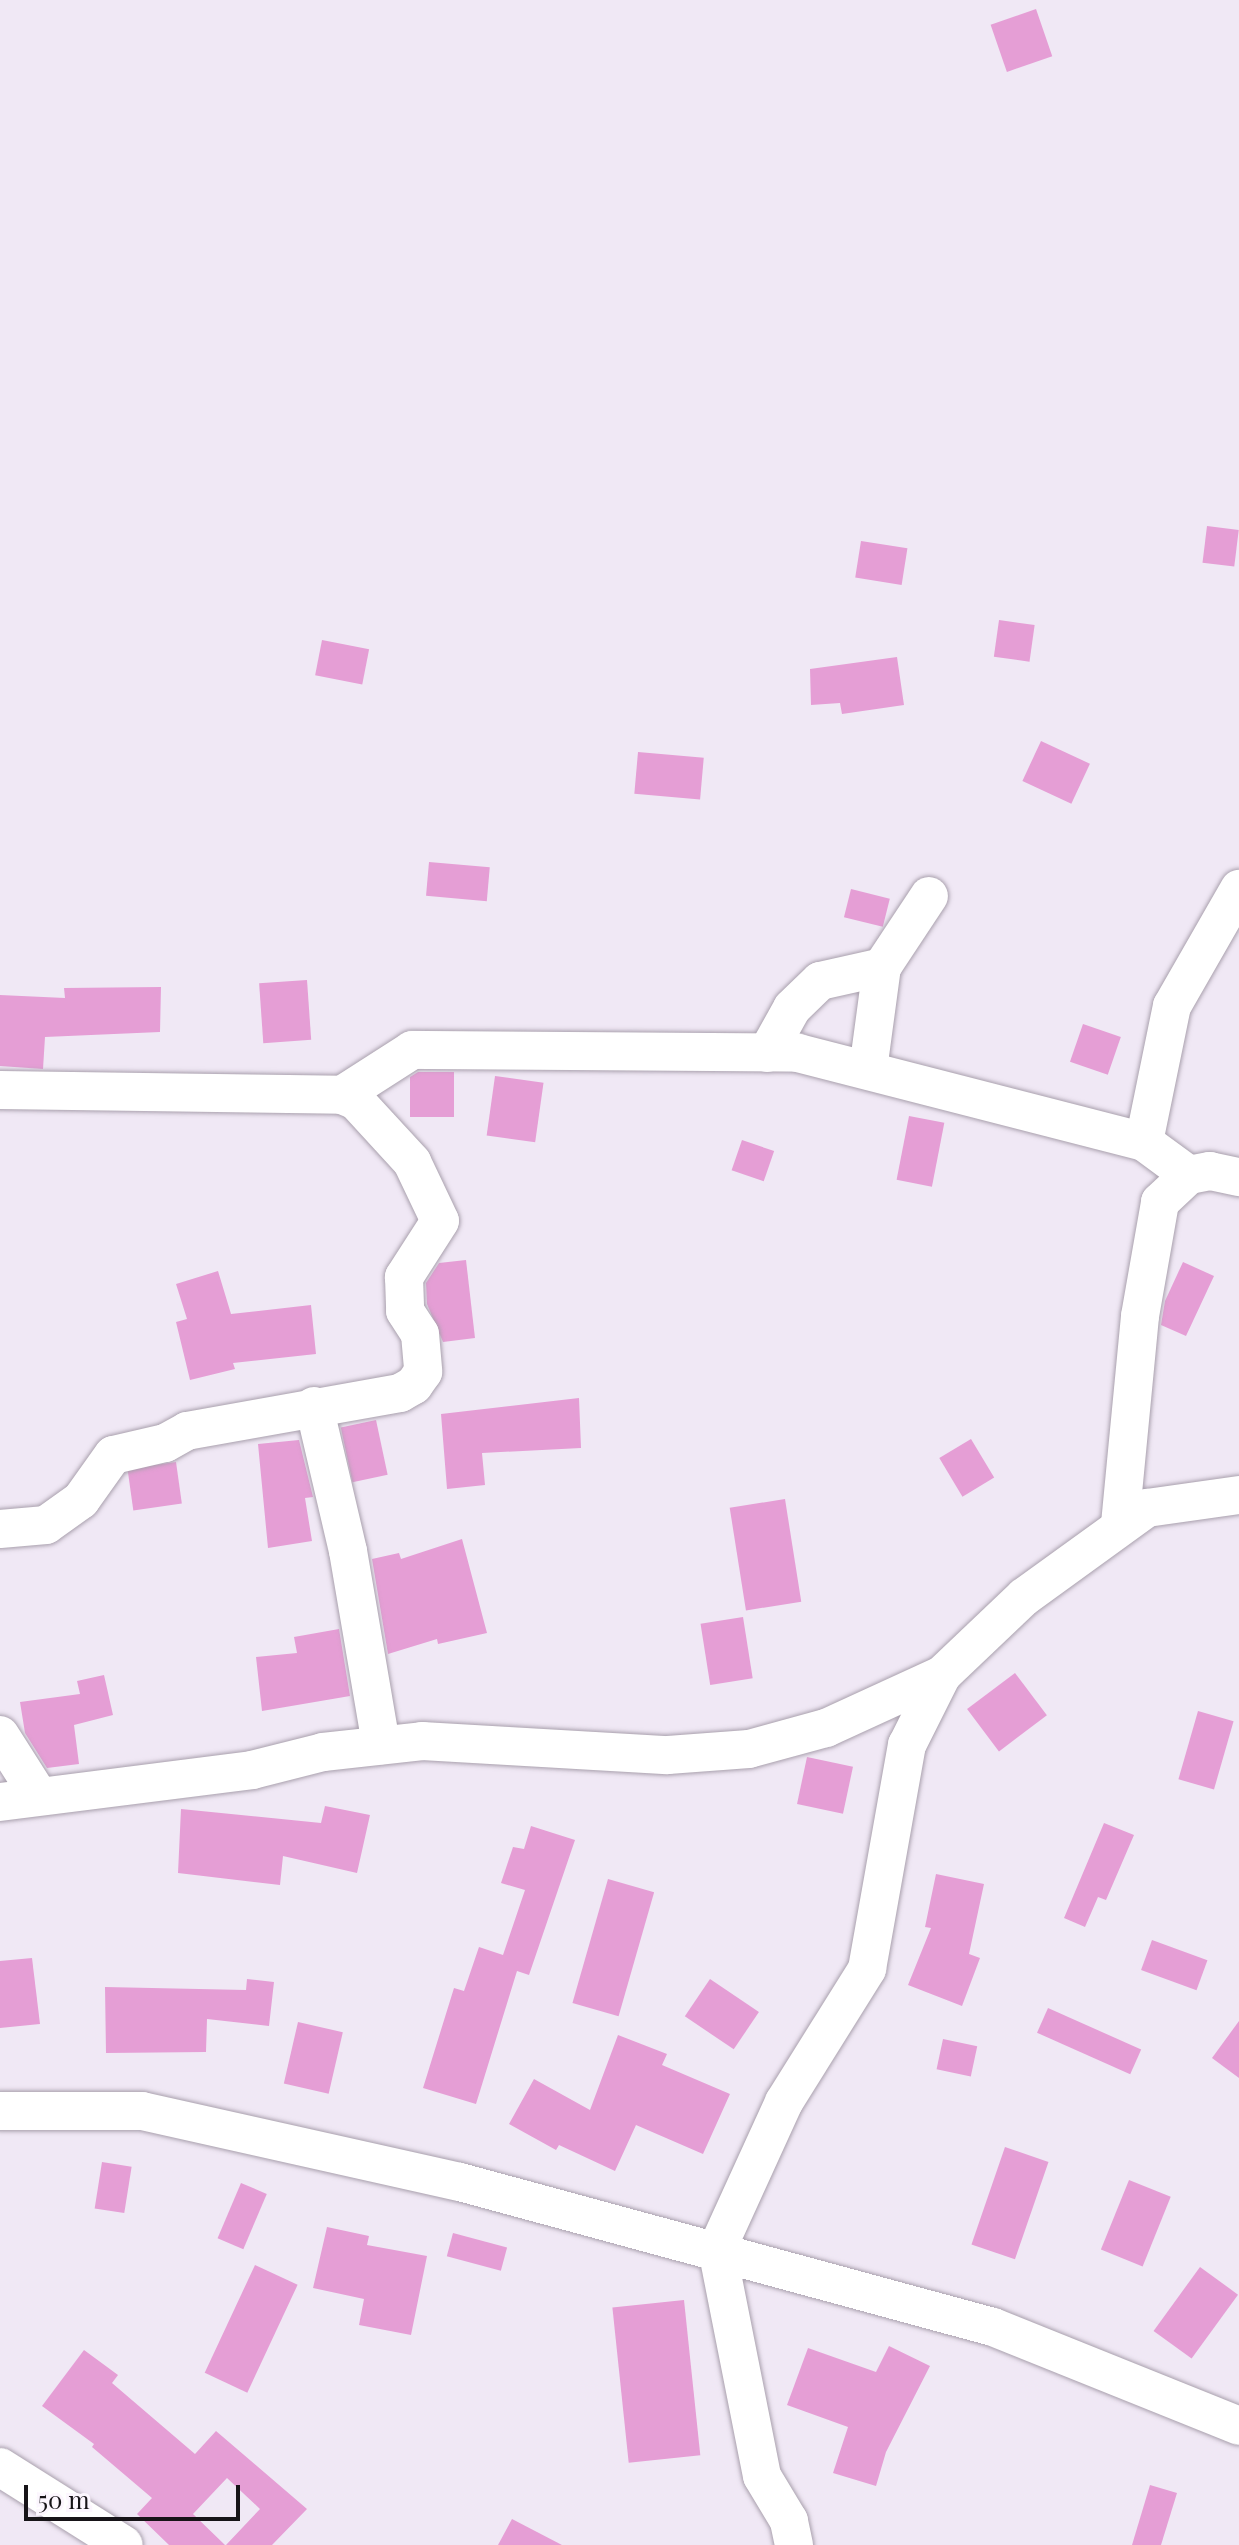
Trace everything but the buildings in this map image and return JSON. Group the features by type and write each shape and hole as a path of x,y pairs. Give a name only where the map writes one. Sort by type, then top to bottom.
{"street":[{"path":"1144,1142 1172,1006 1239,889"},
{"path":"868,1070 882,967 929,896"},
{"path":"767,1053 792,1008 820,981 882,967"},
{"path":"342,1095 412,1050 798,1053 1144,1142 1189,1175"},
{"path":"0,1090 342,1095 356,1101 412,1162 440,1221 404,1277 405,1311 420,1334 423,1372 414,1385 400,1393 187,1431 165,1443 113,1455 81,1500 46,1525 0,1529"},
{"path":"1120,1524 1140,1316 1160,1202 1189,1175 1210,1171 1239,1177"},
{"path":"314,1406 348,1551 381,1745"},
{"path":"0,1802 37,1793 192,1779 381,1745 422,1741 668,1755 749,1749 826,1728 942,1675 1024,1597 1120,1524 1147,1508 1236,1499"},
{"path":"794,2545 789,2521 762,2476 717,2249 784,2102 867,1969 907,1745 942,1675"},
{"path":"876,1705 907,1745"},
{"path":"0,1735 37,1793"},
{"path":"0,2111 142,2111 460,2182 717,2249 993,2327 1239,2426"},
{"path":"0,2467 124,2545"}]}
